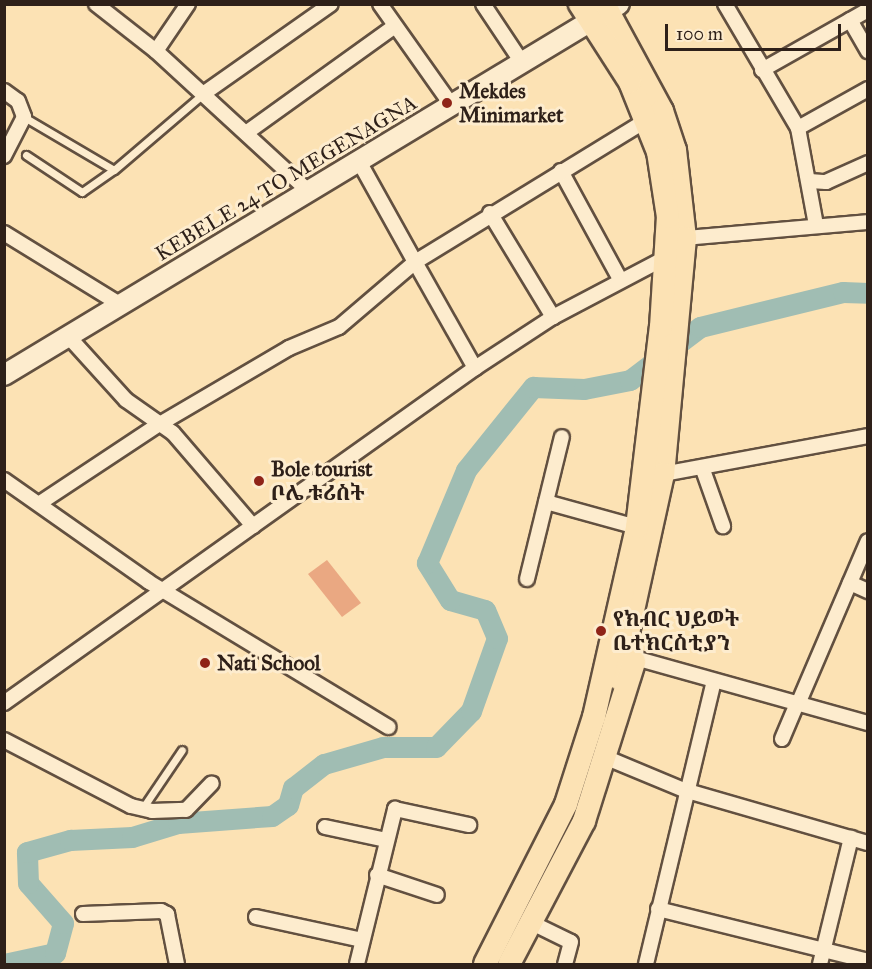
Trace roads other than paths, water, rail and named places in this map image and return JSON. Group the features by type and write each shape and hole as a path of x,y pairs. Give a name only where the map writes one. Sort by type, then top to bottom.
{"main road":[{"name":"KEBELE 24 TO MEGENAGNA","path":"5,374 308,191 360,164 523,64 600,10"},
{"path":"500,964 572,806 624,625 663,474 672,398 665,373 661,327 667,257 664,181 647,120 600,10"},
{"path":"509,964 584,821 607,758 635,658 624,625 650,412 665,373 681,314 685,238 675,150 662,111 600,10"},
{"path":"471,964 556,797 599,653 624,625"},
{"path":"485,964 572,806"}],"street":[{"path":"96,4 113,9 308,191"},
{"path":"156,51 188,4"},
{"path":"203,94 331,4"},
{"path":"380,4 453,107"},
{"path":"483,4 523,64"},
{"path":"725,4 798,128 810,182 816,225"},
{"path":"762,70 867,10"},
{"path":"850,20 867,51"},
{"path":"246,134 396,26"},
{"path":"798,128 867,89"},
{"path":"4,91 18,101 24,117 4,156"},
{"path":"40,503 158,425 289,348 339,327 416,262 490,213 647,120"},
{"path":"810,182 826,182 867,163"},
{"path":"360,164 475,368"},
{"path":"561,171 620,279"},
{"path":"490,213 553,317"},
{"path":"685,238 867,222"},
{"path":"4,233 121,305"},
{"path":"4,703 475,368 553,317 620,279 667,257"},
{"path":"68,336 126,400 158,425 173,433 253,526"},
{"path":"663,474 867,436"},
{"path":"527,579 562,437"},
{"path":"702,467 723,526"},
{"path":"4,480 164,590 388,727"},
{"path":"546,502 637,527"},
{"path":"782,739 867,541"},
{"path":"850,583 867,591"},
{"path":"635,658 867,721"},
{"path":"646,964 684,790 714,681"},
{"path":"4,740 142,809 186,810 212,783"},
{"path":"607,758 684,790 867,843"},
{"path":"357,964 377,875 397,807 469,825"},
{"path":"326,826 386,840"},
{"path":"820,964 851,838"},
{"path":"377,875 437,895"},
{"path":"658,909 867,961"},
{"path":"82,915 161,911 167,914 177,964"},
{"path":"256,917 362,940"},
{"path":"532,923 571,942 565,964"}],"lane":[{"path":"26,155 82,192 114,170 203,94"},
{"path":"24,117 114,170"},
{"path":"142,809 182,750"}],"waterway":[{"path":"4,964 55,953 63,923 28,883 27,852 70,840 132,837 178,823 272,816 288,805 293,788 324,764 383,747 436,747 471,711 497,638 485,610 450,600 427,563 466,470 533,387 584,389 630,380 700,327 843,292 868,293"}],"place":[{"name":"Mekdes Minimarket","path":"447,103"},
{"name":"Bole tourist ቦሌ ቱሪስት","path":"259,481"},
{"name":"የክብር ህይወት ቤተክርስቲያን","path":"601,631"},
{"name":"Nati School","path":"205,663"}]}
